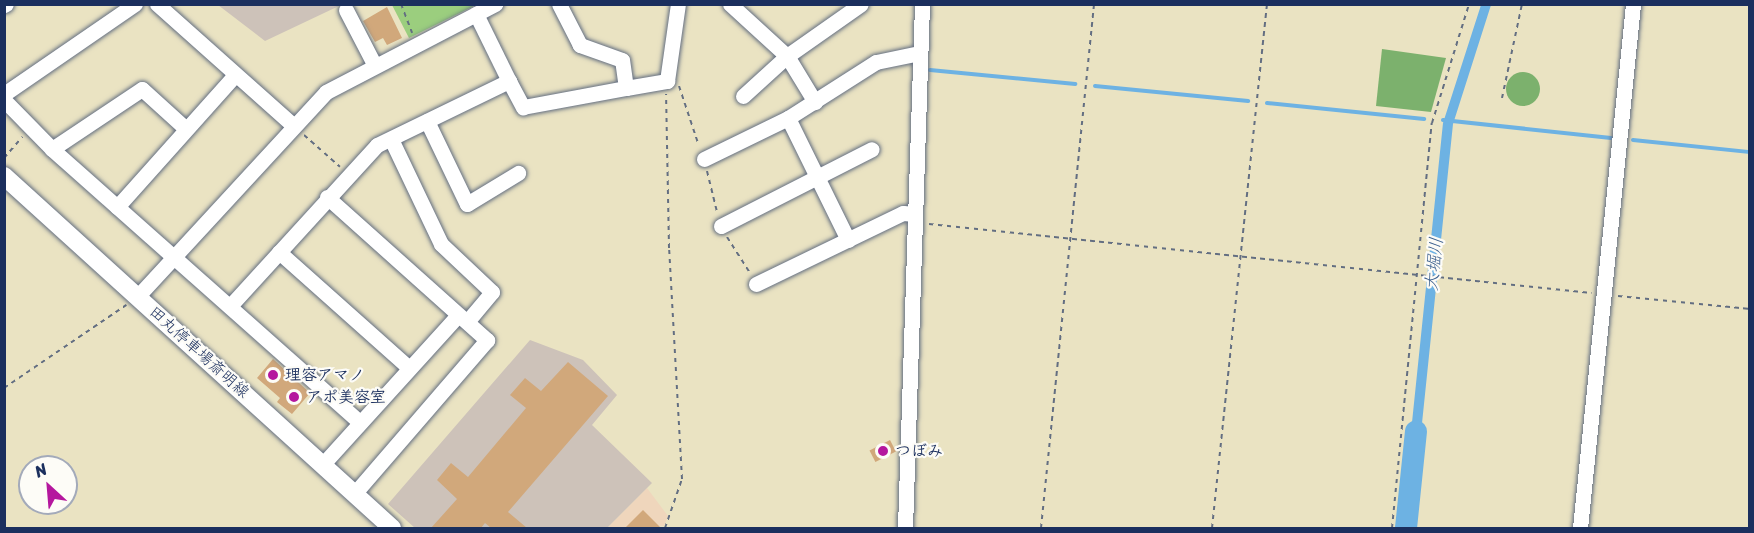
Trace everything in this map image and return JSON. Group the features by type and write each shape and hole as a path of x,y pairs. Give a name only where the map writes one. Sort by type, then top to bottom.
{"main road":[{"name":"田丸停車場斎明線","path":"4,176 392,528"}],"street":[{"path":"4,94 135,4"},
{"path":"157,4 234,76 292,125"},
{"path":"137,297 292,125 336,85 495,4"},
{"path":"730,4 786,56 815,102"},
{"path":"743,96 786,56 861,4"},
{"path":"905,528 922,4"},
{"path":"1580,528 1633,4"},
{"path":"476,14 523,107 667,81 676,5"},
{"path":"565,8 580,45 622,60 626,88"},
{"path":"346,10 374,64"},
{"path":"704,159 788,118 876,62 920,52"},
{"path":"117,207 185,128 234,76"},
{"path":"230,306 348,174 377,145 509,81"},
{"path":"52,149 142,89 185,128"},
{"path":"4,100 52,149 359,422"},
{"path":"788,118 820,175 848,240"},
{"path":"428,121 467,204 518,172"},
{"path":"323,464 409,368 492,292 441,244 391,139"},
{"path":"721,226 872,149"},
{"path":"327,197 487,340 355,493"},
{"path":"756,284 903,213 915,218"},
{"path":"279,252 409,368"}],"path":[{"path":"401,4 416,44"},
{"path":"1041,528 1094,4"},
{"path":"1212,528 1267,4"},
{"path":"1392,528 1432,123 1470,4"},
{"path":"1502,98 1522,4"},
{"path":"665,528 676,506 682,479 669,248 667,81 677,80 704,159 721,226 756,284"},
{"path":"292,125 348,174"},
{"path":"4,158 30,129"},
{"path":"915,218 1069,239 1749,309"},
{"path":"4,388 137,297"}],"shaded area":[{"path":"218,5 341,5 265,41"},
{"path":"530,340 583,360 617,395 592,425 652,483 607,528 415,528 388,504"},
{"path":"647,488 668,516 664,526 607,528"}],"green space":[{"path":"392,5 476,5 409,38"},
{"path":"1382,49 1446,58 1431,112 1376,106"},
{"path":"1523,72 1535,77 1540,89 1535,101 1523,106 1511,101 1506,89 1511,77"}],"water":[{"path":"1481,5 1491,5 1453,124 1418,462 1408,461 1443,123"},
{"path":"1407,477 1416,479 1404,528 1396,527"}],"building":[{"path":"387,7 402,38 387,45 383,38 375,42 363,21"},
{"path":"273,359 310,393 292,414 277,402 280,398 257,378"},
{"path":"568,362 608,396 508,512 527,528 491,528 485,523 481,528 431,528 457,499 437,480 451,463 468,477 526,408 510,395 525,378 541,391"},
{"name":"つぼみ","path":"890,440 896,452 875,462 870,450"},
{"path":"643,510 661,528 625,528"}],"waterway":[{"path":"930,70 1075,84"},
{"path":"1095,86 1248,101"},
{"path":"1267,103 1424,119"},
{"path":"1443,120 1611,138"},
{"path":"1633,140 1750,152"},
{"name":"大堀川","path":"1406,528 1416,432"}],"place":[{"name":"理容アマノ","path":"273,375"},
{"name":"アポ美容室","path":"294,397"},
{"name":"つぼみ","path":"883,451"}]}
